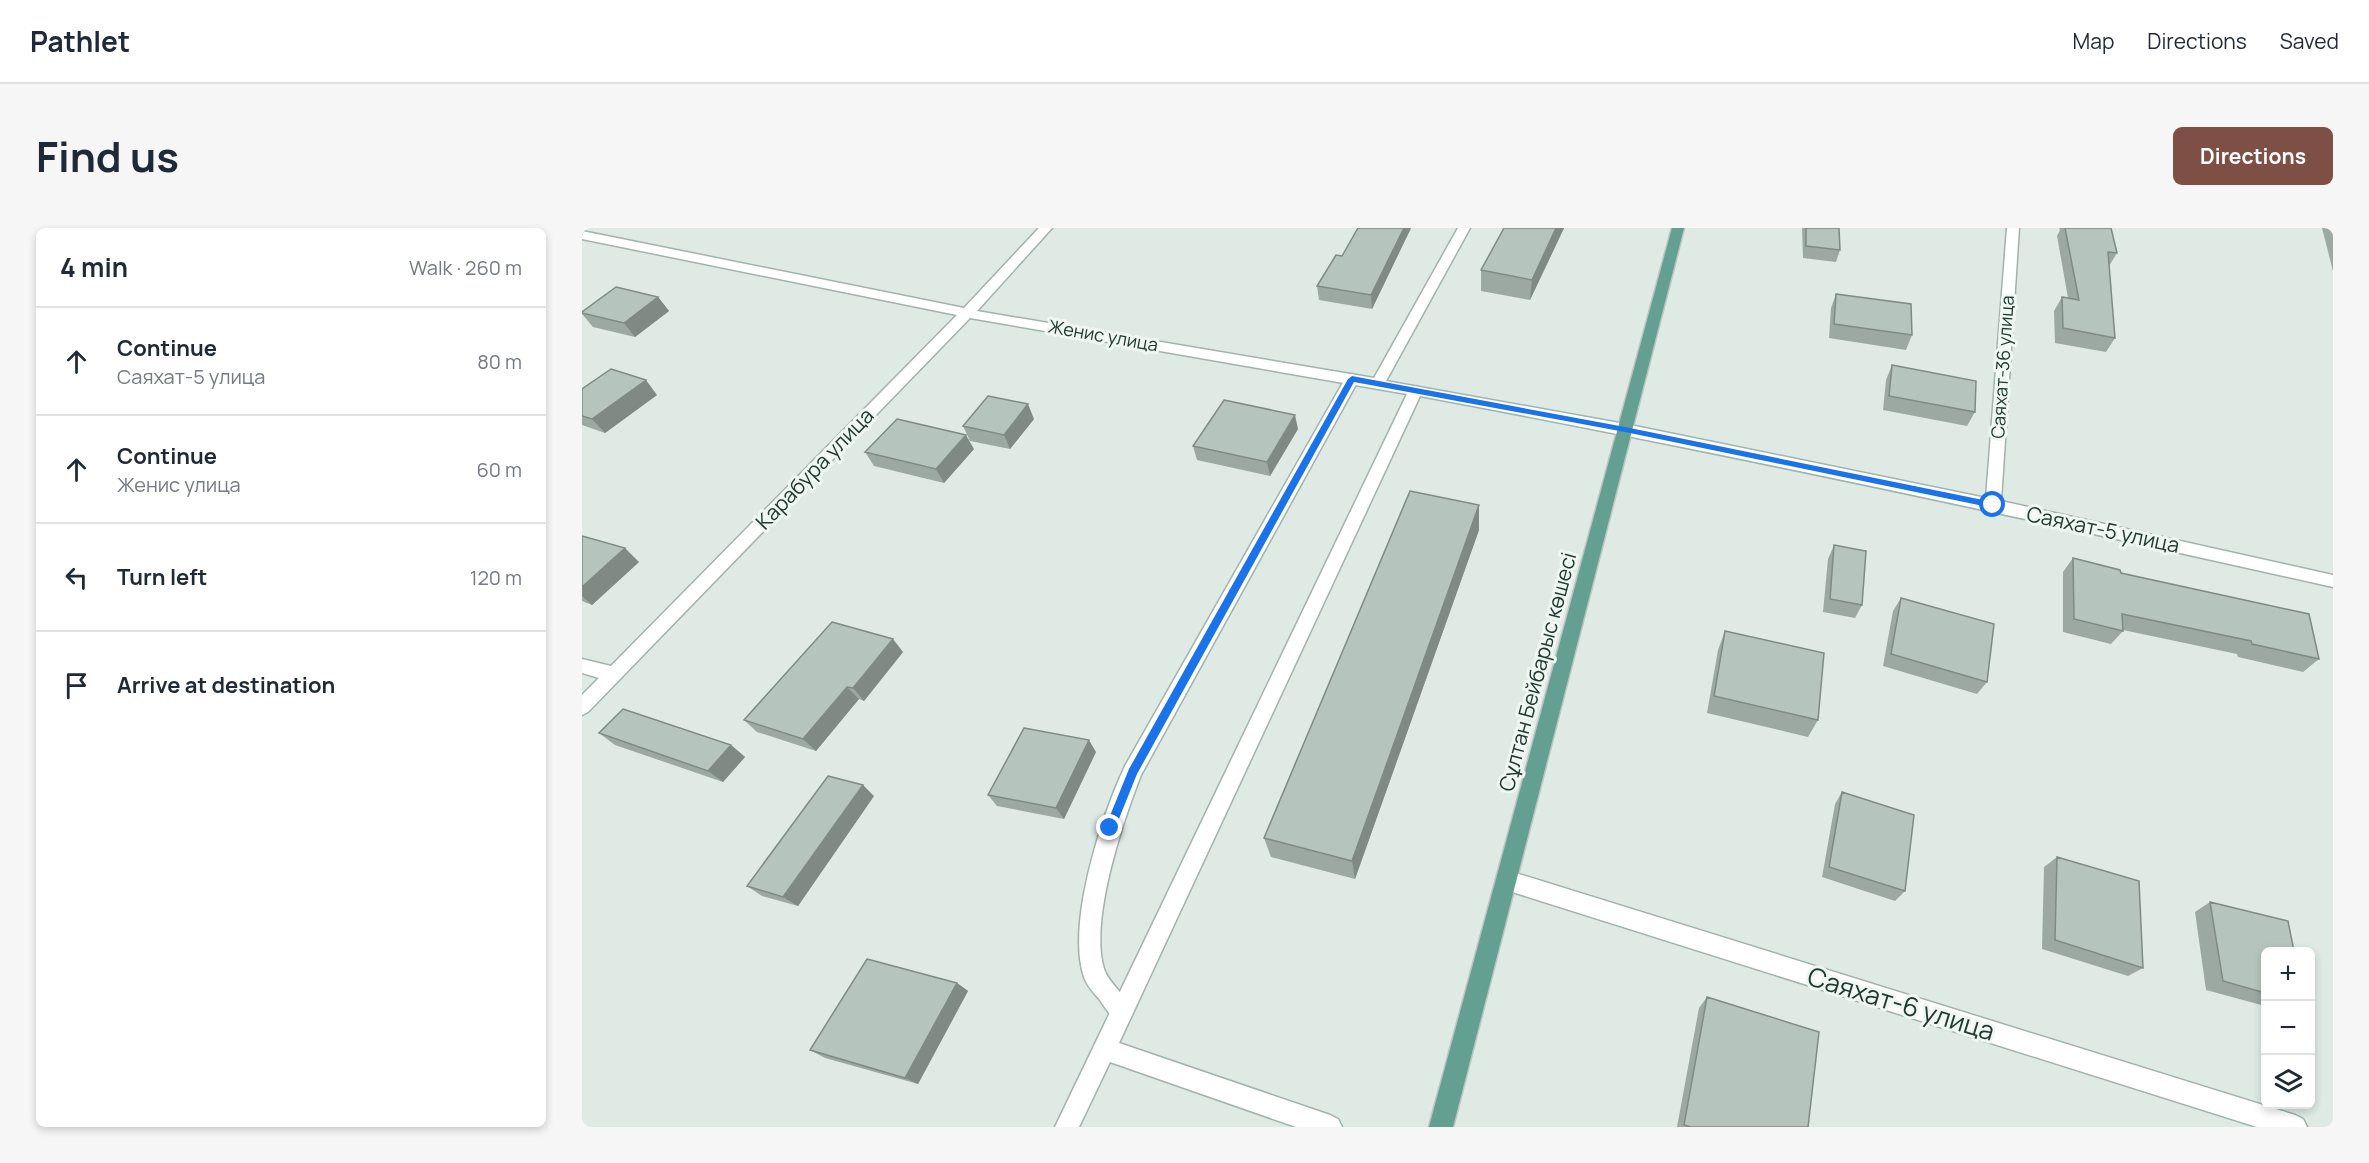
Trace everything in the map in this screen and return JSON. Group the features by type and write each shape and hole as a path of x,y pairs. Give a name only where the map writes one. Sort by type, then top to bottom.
{"main road":[{"name":"Сұлтан Бейбарыс көшесі","path":"1442,1127 1678,228"}],"street":[{"name":"Карабура улица","path":"582,707 968,313 1046,228"},
{"path":"1378,383 1464,228"},
{"name":"Саяхат-36 улица","path":"1993,505 2013,228"},
{"name":"Женис улица","path":"582,235 968,313 1378,383 1625,429"},
{"path":"1122,1011 1094,975 1090,943 1094,899 1110,828 1132,772 1352,379"},
{"path":"1067,1127 1416,390"},
{"name":"Саяхат-5 улица","path":"1625,429 1993,505 2333,581"},
{"path":"582,666 614,674"},
{"name":"Саяхат-6 улица","path":"1506,880 2295,1127"},
{"path":"1104,1049 1330,1127"}],"building":[{"path":"1358,228 1404,228 1371,295 1317,286 1336,255 1342,256"},
{"path":"1504,228 1556,228 1532,280 1481,270"},
{"path":"1806,228 1839,228 1840,250 1806,246"},
{"path":"2065,228 2111,228 2117,253 2108,252 2115,338 2063,328 2062,297 2079,300"},
{"path":"616,287 658,297 624,323 582,313"},
{"path":"1836,294 1911,304 1912,335 1834,324"},
{"path":"1892,365 1976,381 1975,412 1889,396"},
{"path":"611,369 646,380 592,419 582,416 582,389"},
{"path":"988,396 1028,404 1004,435 963,426"},
{"path":"1224,400 1295,415 1267,462 1193,446"},
{"path":"897,419 966,435 936,469 865,452"},
{"path":"1410,491 1479,505 1352,861 1264,838"},
{"path":"582,536 625,548 582,587"},
{"path":"1834,545 1866,551 1862,605 1830,599"},
{"path":"2073,558 2120,570 2121,573 2309,614 2319,659 2252,644 2251,641 2122,614 2123,631 2074,619"},
{"path":"1901,598 1994,624 1987,682 1891,654"},
{"path":"832,622 893,639 853,688 847,687 803,739 744,720"},
{"path":"1725,631 1824,653 1818,720 1714,696"},
{"path":"623,709 731,745 708,771 599,733"},
{"path":"1024,728 1089,740 1056,808 988,795"},
{"path":"828,776 863,785 783,897 747,886"},
{"path":"1842,792 1914,815 1905,891 1829,867"},
{"path":"2057,857 2139,881 2143,968 2055,940"},
{"path":"2210,902 2288,921 2293,947 2261,947 2261,992 2223,981"},
{"path":"867,959 957,983 905,1078 810,1050"},
{"path":"1707,997 1819,1032 1808,1127 1691,1127 1684,1125"}],"route":[{"path":"1110,828 1132,772 1352,379 1625,429 1993,505"}]}
